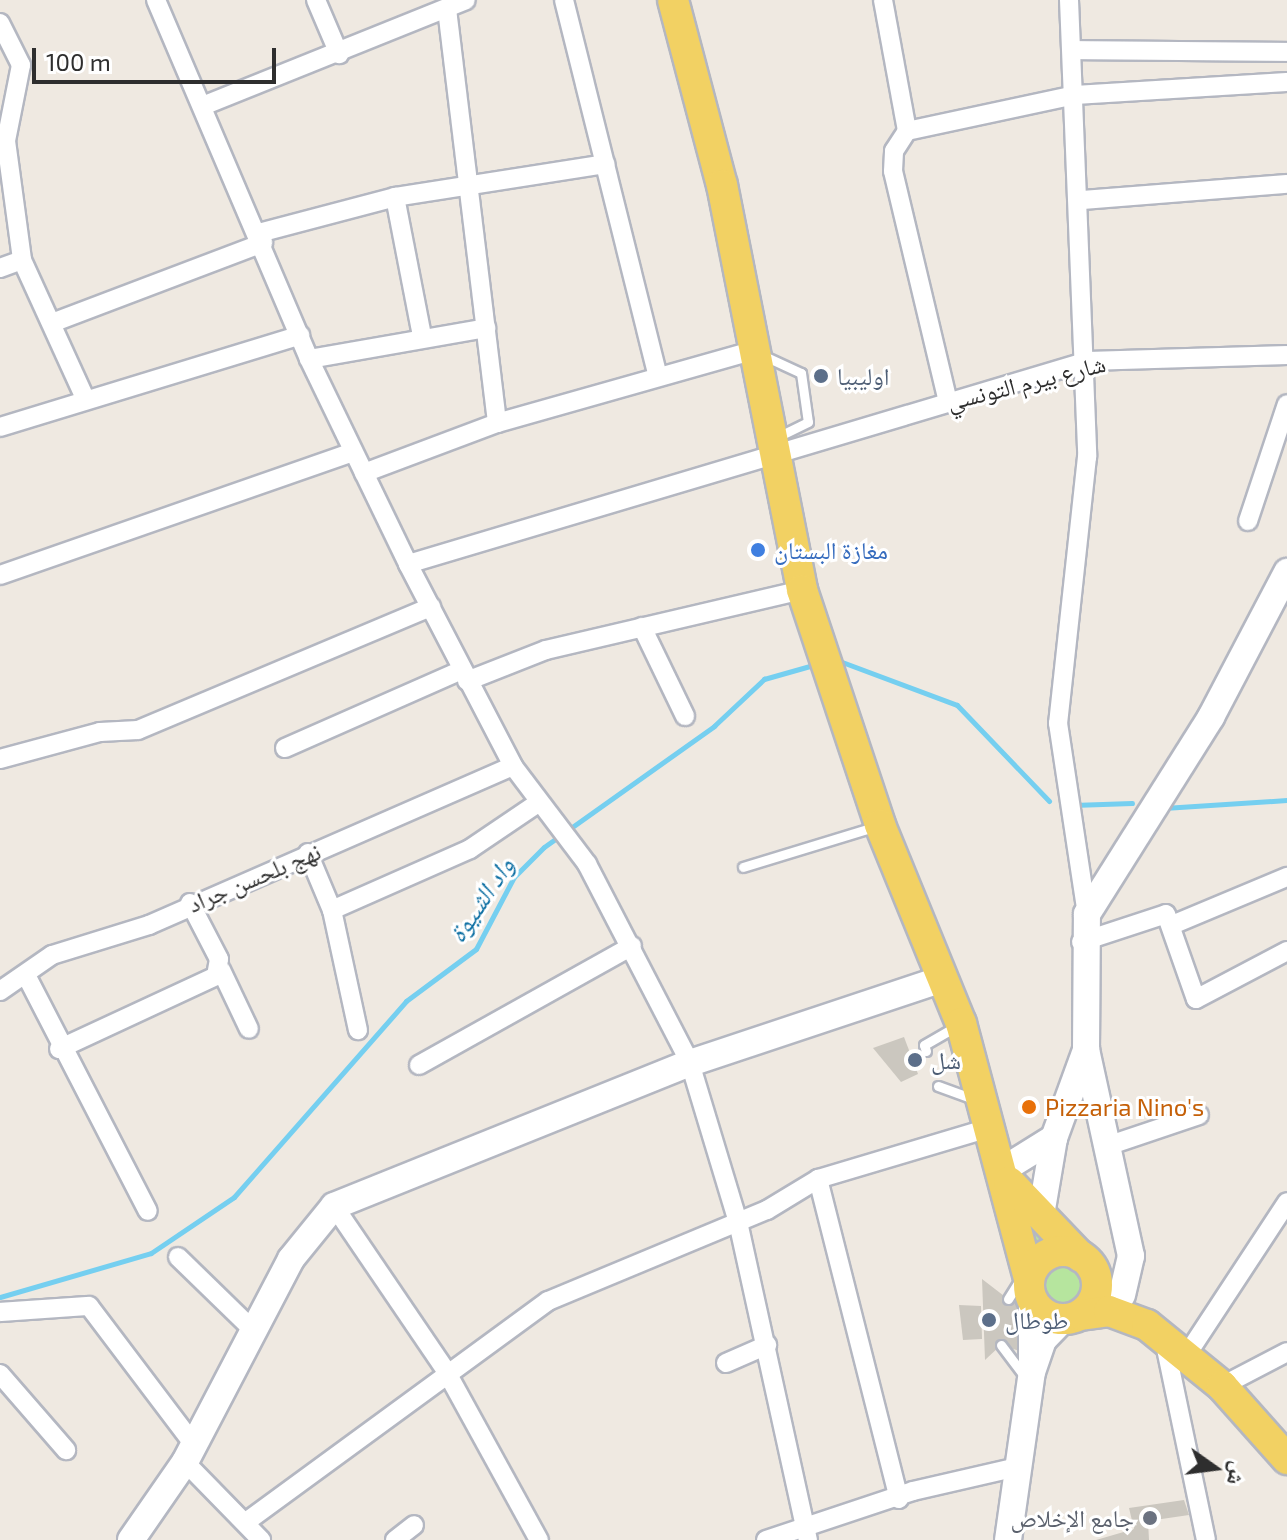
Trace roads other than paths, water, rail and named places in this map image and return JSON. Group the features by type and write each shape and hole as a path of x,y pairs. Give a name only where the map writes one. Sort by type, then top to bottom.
{"main road":[{"path":"673,0 710,128 770,447 802,590 880,825 961,1023 1007,1175 1024,1287 1072,1317 1109,1311 1166,1340"},
{"path":"1007,1175 1087,1263 1166,1340 1222,1386 1287,1459"},
{"path":"1024,1287 1049,1253 1087,1263"},
{"path":"1072,1317 1094,1299 1087,1263"}],"street":[{"path":"156,0 205,105 309,359 464,676 513,766 551,824 570,845 632,946 690,1063 738,1222 807,1533"},
{"path":"316,0 339,54"},
{"path":"205,105 339,54 466,0"},
{"path":"564,0 658,376"},
{"path":"883,0 907,131 894,151 893,171 948,402"},
{"path":"1069,0 1082,200 1088,361 1087,457 1058,723 1087,914"},
{"path":"447,9 497,423"},
{"path":"0,23 21,65 6,141 22,260 85,398"},
{"path":"1072,50 1287,52"},
{"path":"907,131 1075,95 1287,82"},
{"path":"52,323 261,238 395,197 605,164"},
{"path":"1082,200 1287,184"},
{"path":"395,197 422,336"},
{"path":"0,268 22,260"},
{"path":"309,359 422,336 486,328"},
{"path":"0,427 85,398 300,335"},
{"path":"364,473 497,423 752,351"},
{"name":"شارع بيرم التونسي","path":"408,564 770,447 948,402 1088,361 1287,355"},
{"path":"1248,521 1287,404"},
{"path":"0,575 353,452"},
{"path":"1122,1295 1131,1256 1086,1050 1081,942 1087,914 1211,717 1287,572"},
{"path":"285,748 464,676 546,650 802,590"},
{"path":"0,759 100,732 138,730 431,607"},
{"path":"642,627 685,716"},
{"name":"نهج بلحسن جراد","path":"0,991 27,977 52,955 149,925 190,903 513,766"},
{"path":"332,910 470,849 538,803"},
{"path":"308,853 332,910 358,1030"},
{"path":"1172,925 1287,877"},
{"path":"190,903 249,1029"},
{"path":"1081,942 1163,914 1172,925 1193,999 1287,951"},
{"path":"419,1065 632,946"},
{"path":"59,1049 221,970"},
{"path":"27,977 59,1049 148,1211"},
{"path":"131,1540 190,1454 252,1329 291,1259 334,1206 690,1063 942,979"},
{"path":"1041,1215 1054,1138 1086,1050"},
{"path":"246,1522 446,1371 548,1301 738,1222 818,1179 987,1115"},
{"path":"1107,1146 1199,1115"},
{"path":"1007,1175 1054,1138"},
{"path":"818,1179 899,1499"},
{"path":"1206,1540 1166,1340 1287,1202"},
{"path":"334,1206 446,1371 539,1540"},
{"path":"178,1257 252,1329"},
{"path":"1024,1287 1031,1378"},
{"path":"0,1312 89,1306 190,1454 261,1540"},
{"path":"1008,1540 1031,1378 1043,1340 1072,1317"},
{"path":"726,1363 767,1345"},
{"path":"1222,1386 1287,1352"},
{"path":"0,1374 66,1450"},
{"path":"766,1540 807,1533 899,1499 1017,1467"},
{"path":"395,1540 414,1525"}],"lane":[{"path":"752,351 801,373 808,422 770,447"},
{"path":"743,867 880,825"},
{"path":"926,1051 924,1045 961,1023"},
{"path":"938,1086 987,1115"},
{"path":"1001,1345 1031,1378"}],"waterway":[{"name":"واد الشيوة","path":"834,659 957,705 1049,801"},
{"name":"واد الشيوة","path":"0,1297 151,1253 234,1197 406,1001 476,949 514,877 544,847 714,726 764,679 817,664"},
{"name":"واد الشيوة","path":"1164,808 1287,800"},
{"name":"واد الشيوة","path":"1073,805 1132,803"}],"place":[{"name":"اوليبيا","path":"821,376"},
{"name":"مغازة البستان","path":"758,550"},
{"name":"شل","path":"915,1060"},
{"name":"Pizzaria Nino's","path":"1029,1107"},
{"name":"طوطال","path":"989,1320"},
{"name":"جامع الإخلاص","path":"1150,1518"}]}
